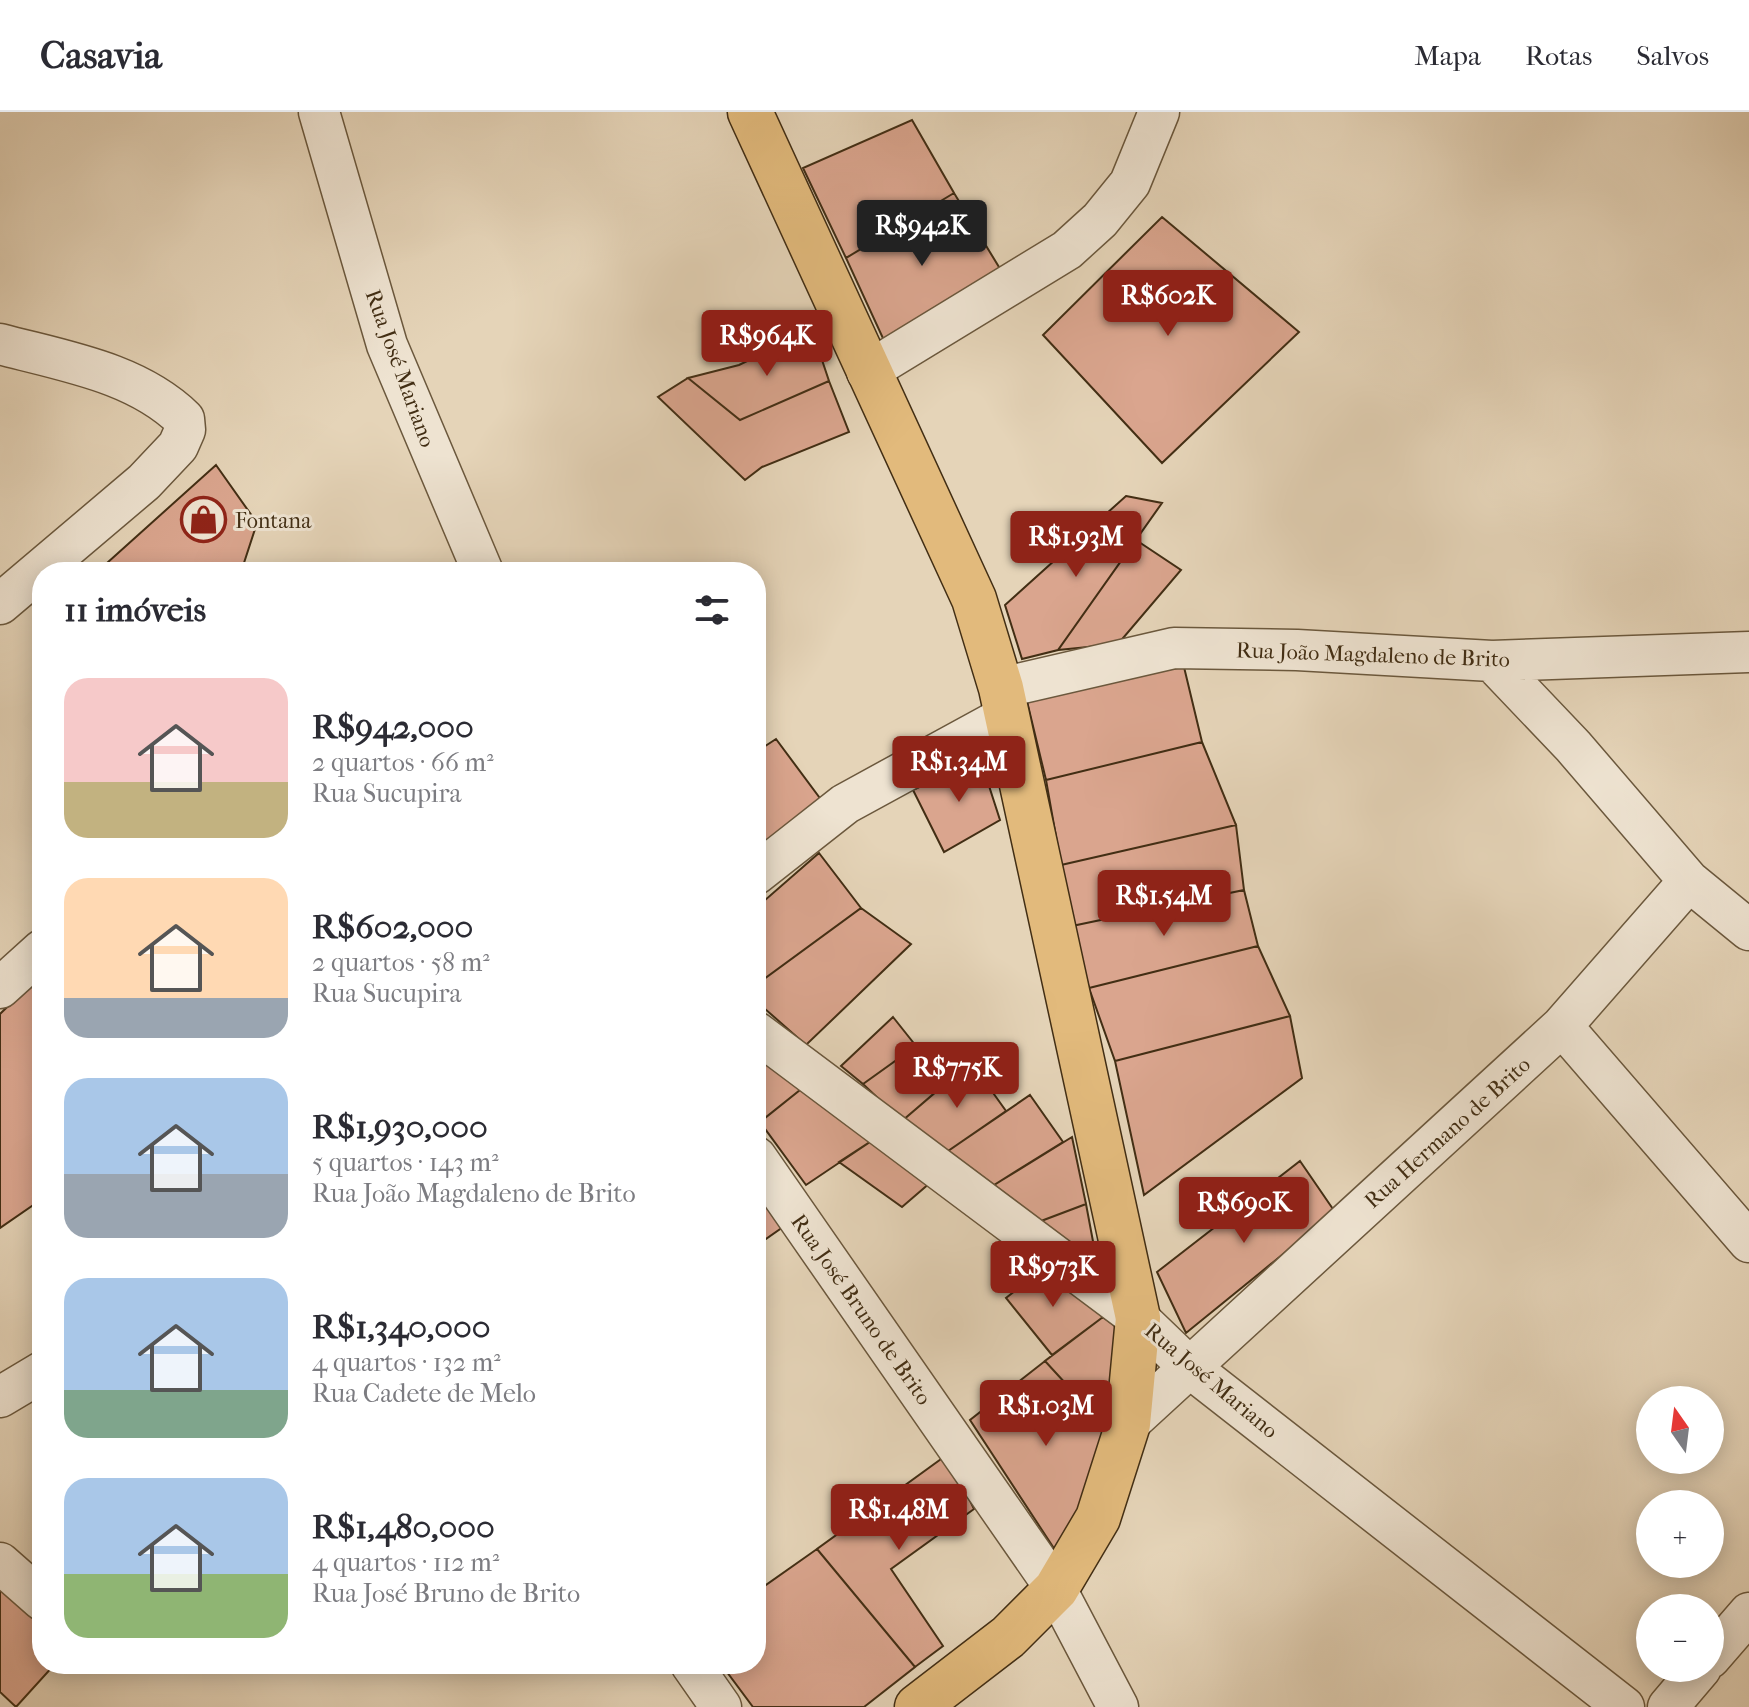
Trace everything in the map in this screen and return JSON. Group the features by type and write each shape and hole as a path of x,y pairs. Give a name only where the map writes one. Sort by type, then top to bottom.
{"main road":[{"path":"750,112 974,599 1004,702 1138,1318 1128,1424 1098,1518 1056,1589 1008,1637 917,1707"}],"street":[{"name":"Rua José Mariano","path":"319,112 387,345 479,562"},
{"path":"867,372 1067,250 1100,220 1130,183 1152,118"},
{"path":"0,344 125,380 166,402 184,419 185,430 178,446 144,482 50,562"},
{"path":"0,604 32,577"},
{"name":"Rua João Magdaleno de Brito","path":"766,866 845,804 1004,702 1174,648 1297,650 1492,661 1749,652"},
{"path":"1492,661 1573,746 1689,881 1749,930"},
{"name":"Rua Hermano de Brito","path":"1128,1424 1562,1026 1689,881"},
{"path":"0,988 32,959"},
{"path":"1562,1026 1749,1242"},
{"name":"Rua José Mariano","path":"766,1039 1138,1318 1189,1367 1624,1707"},
{"name":"Rua José Bruno de Brito","path":"766,1171 1056,1589 1118,1707"},
{"path":"0,1397 32,1378"},
{"path":"0,1563 32,1591"},
{"path":"1724,1642 1749,1613"},
{"path":"698,1674 721,1707"},
{"path":"1668,1707 1689,1682"}],"building":[{"path":"912,120 954,193 846,258 803,168"},
{"path":"954,193 1002,272 887,347 846,258"},
{"path":"1162,217 1299,332 1162,463 1043,335"},
{"path":"812,330 829,381 740,420 688,378 739,365"},
{"path":"688,378 740,420 829,381 849,432 762,467 745,480 658,397"},
{"name":"Fontana","path":"216,465 257,523 244,562 108,562"},
{"path":"1126,496 1162,503 1058,650 1022,659 1005,605"},
{"path":"1136,540 1181,570 1118,644 1058,650"},
{"path":"1184,667 1202,742 1046,780 1025,693"},
{"path":"776,739 825,805 766,848 766,746"},
{"path":"1202,742 1236,825 1061,865 1046,780"},
{"path":"980,758 1000,820 944,852 913,790"},
{"path":"1236,825 1244,890 1072,926 1061,865"},
{"path":"819,853 861,908 766,978 766,899"},
{"path":"1244,890 1258,946 1089,988 1072,926"},
{"path":"861,908 911,944 806,1045 766,1010 766,978"},
{"path":"1258,946 1290,1016 1115,1061 1089,988"},
{"path":"32,983 32,1206 0,1228 0,1014"},
{"path":"1290,1016 1302,1078 1144,1195 1115,1061"},
{"path":"893,1017 916,1046 863,1084 841,1066"},
{"path":"916,1046 953,1077 902,1121 863,1084"},
{"path":"766,1053 805,1086 766,1117"},
{"path":"971,1062 1006,1111 948,1151 902,1121"},
{"path":"805,1086 873,1140 806,1185 766,1130 766,1117"},
{"path":"1030,1095 1063,1142 994,1185 948,1151"},
{"path":"1072,1137 1086,1204 1041,1221 994,1185"},
{"path":"873,1140 931,1182 902,1207 839,1162"},
{"path":"1300,1161 1335,1212 1186,1333 1157,1272"},
{"path":"766,1201 783,1227 766,1239"},
{"path":"1086,1204 1098,1268 1041,1221"},
{"path":"1049,1264 1103,1317 1052,1355 1006,1298"},
{"path":"1103,1317 1127,1335 1110,1432 1045,1361"},
{"path":"1045,1361 1110,1432 1099,1479 1057,1553 970,1420"},
{"path":"948,1454 974,1509 891,1569 943,1646 915,1667 817,1549"},
{"path":"817,1549 915,1667 864,1707 753,1707 728,1674 766,1674 766,1585"},
{"path":"0,1588 32,1611 32,1674 46,1674 16,1707 0,1692"}],"place":[{"name":"Fontana","path":"204,520"}]}
